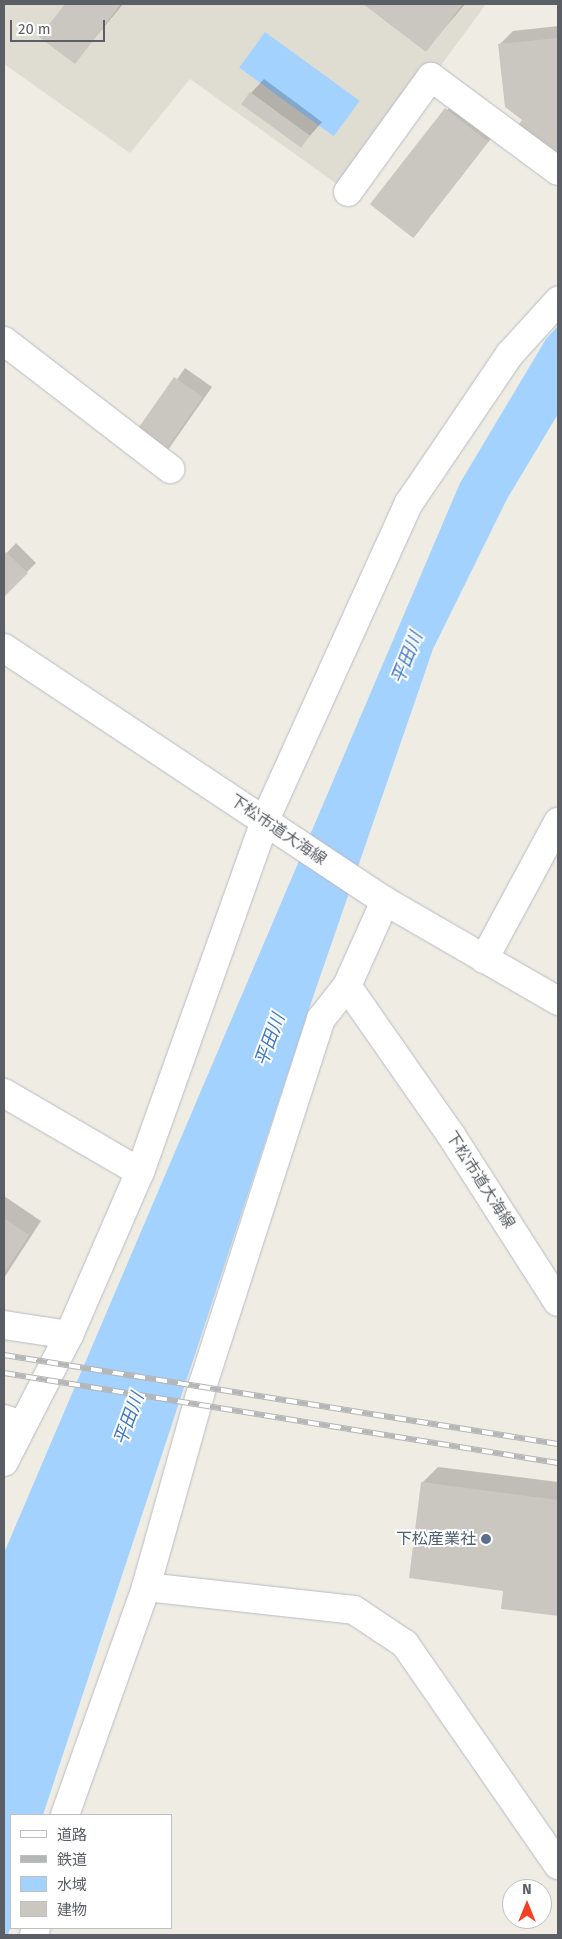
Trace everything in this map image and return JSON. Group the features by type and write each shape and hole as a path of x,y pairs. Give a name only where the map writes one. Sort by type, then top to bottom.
{"street":[{"path":"348,192 431,77 558,171"},
{"path":"4,1462 13,1422 69,1335 140,1172 265,820 408,503 510,354 558,301"},
{"path":"4,341 170,469"},
{"name":"下松市道大海線","path":"4,648 265,820 287,838 385,901 558,1002"},
{"path":"484,959 558,822"},
{"path":"65,1814 146,1587 203,1384 321,1019 347,986 385,901"},
{"name":"下松市道大海線","path":"347,986 451,1134 558,1302"},
{"path":"4,1093 140,1172"},
{"path":"4,1325 69,1335"},
{"path":"146,1587 354,1610 406,1644 558,1865"}],"shaded area":[{"path":"4,4 486,4 348,192 190,79 130,153 4,64"}],"water":[{"path":"265,32 360,101 334,136 239,68"},
{"name":"平田川","path":"558,326 558,414 507,499 433,649 310,1006 43,1814 10,1814 10,1928 8,1935 4,1935 4,1553 460,483 546,339"}],"building":[{"path":"65,4 121,4 75,64 39,37"},
{"path":"363,4 463,4 426,52"},
{"path":"558,38 558,162 514,131 522,120 505,107 498,44"},
{"path":"250,92 310,135 301,148 241,104"},
{"path":"445,108 488,142 413,238 370,204"},
{"path":"174,377 203,397 164,452 136,432"},
{"path":"6,552 28,573 4,597 4,554"},
{"path":"4,1218 29,1235 4,1273"},
{"name":"下松産業社","path":"421,1482 558,1500 558,1616 501,1609 503,1591 409,1578"}],"railway":[{"path":"4,1355 558,1444"},
{"path":"4,1373 558,1463"}],"place":[{"name":"下松産業社","path":"486,1539"}]}
